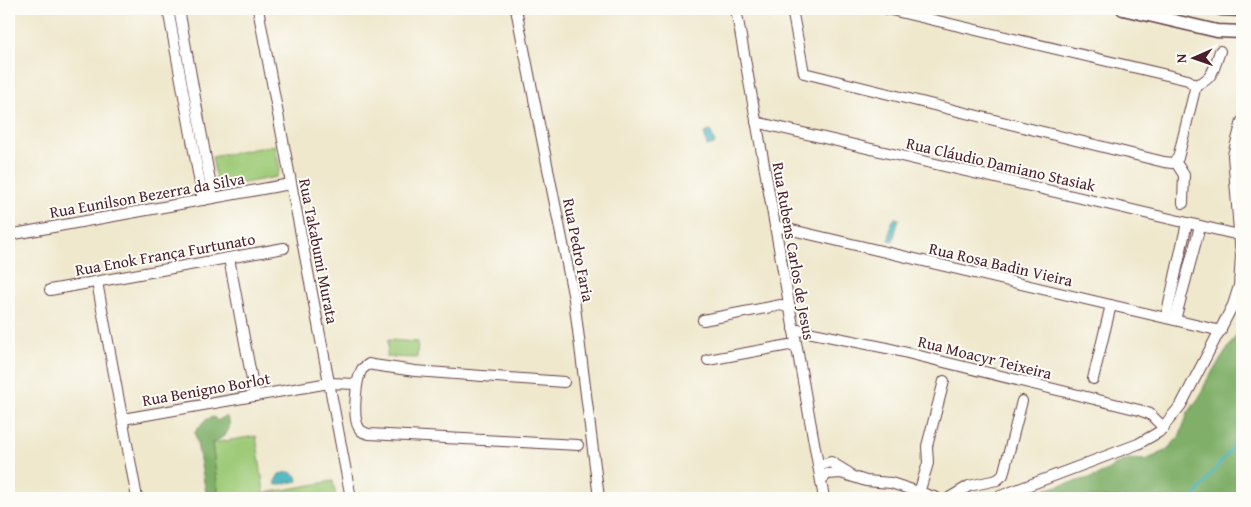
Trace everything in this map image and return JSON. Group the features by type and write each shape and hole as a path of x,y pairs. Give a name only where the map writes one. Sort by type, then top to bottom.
{"main road":[{"path":"1123,9 1198,27 1242,32"},
{"path":"1221,9 1242,10"}],"street":[{"path":"168,9 189,91"},
{"path":"179,9 189,91 208,199"},
{"name":"Rua Takabumi Murata","path":"258,9 351,498"},
{"name":"Rua Pedro Faria","path":"516,9 574,299 599,498"},
{"name":"Rua Rubens Carlos de Jesus","path":"736,9 824,498"},
{"path":"792,9 804,72 1168,163 1175,161 1180,153 1194,85"},
{"path":"887,9 1188,80 1194,85"},
{"path":"1194,85 1203,83 1210,78 1220,52"},
{"name":"Rua Cláudio Damiano Stasiak","path":"756,122 1239,236"},
{"path":"995,498 1138,444 1164,428 1181,405 1234,305 1239,286 1239,236 1233,155 1241,126"},
{"path":"1175,161 1184,176 1183,203"},
{"name":"Rua Eunilson Bezerra da Silva","path":"9,235 290,184"},
{"path":"1170,319 1187,223"},
{"name":"Rua Rosa Badin Vieira","path":"775,226 1221,331"},
{"path":"1170,319 1200,226"},
{"name":"Rua Enok França Furtunato","path":"50,290 284,248"},
{"path":"230,258 255,396"},
{"path":"97,282 136,498"},
{"path":"704,320 780,305 789,308"},
{"path":"1093,379 1111,305"},
{"name":"Rua Moacyr Teixeira","path":"793,329 887,348 1140,410 1150,414 1164,428"},
{"path":"708,360 788,345 797,348"},
{"path":"312,386 319,378 325,360"},
{"path":"564,382 415,371 368,364 362,369 357,384 356,423 362,432 369,434 578,445"},
{"path":"919,493 928,463 927,446 944,380"},
{"path":"295,390 312,386 357,384"},
{"path":"295,390 302,391 331,385"},
{"name":"Rua Benigno Borlot","path":"123,419 295,390"},
{"path":"949,498 969,486 997,480 1003,475 1022,401"},
{"path":"818,466 831,462 856,478"},
{"path":"821,481 826,474 833,472 856,478 891,482 936,498"}],"green space":[{"path":"275,145 280,170 276,177 218,188 212,157"},
{"path":"1242,327 1242,498 1022,498 1039,491 1097,476 1130,459 1146,460 1165,451 1179,437 1188,413"},
{"path":"388,340 418,342 417,358 387,357"},
{"path":"226,416 230,425 229,429 224,436 212,443 219,498 207,498 195,432 207,419 214,417 217,421"},
{"path":"256,436 265,498 219,498 212,443"},
{"path":"333,481 336,498 267,498 266,493"}],"water":[{"path":"711,131 715,144 707,146 704,133"},
{"path":"895,218 899,219 893,241 889,240 891,224"},
{"path":"290,472 297,476 298,481 276,485 275,481 279,474"}],"waterway":[{"path":"1193,498 1231,449 1242,424"}]}
